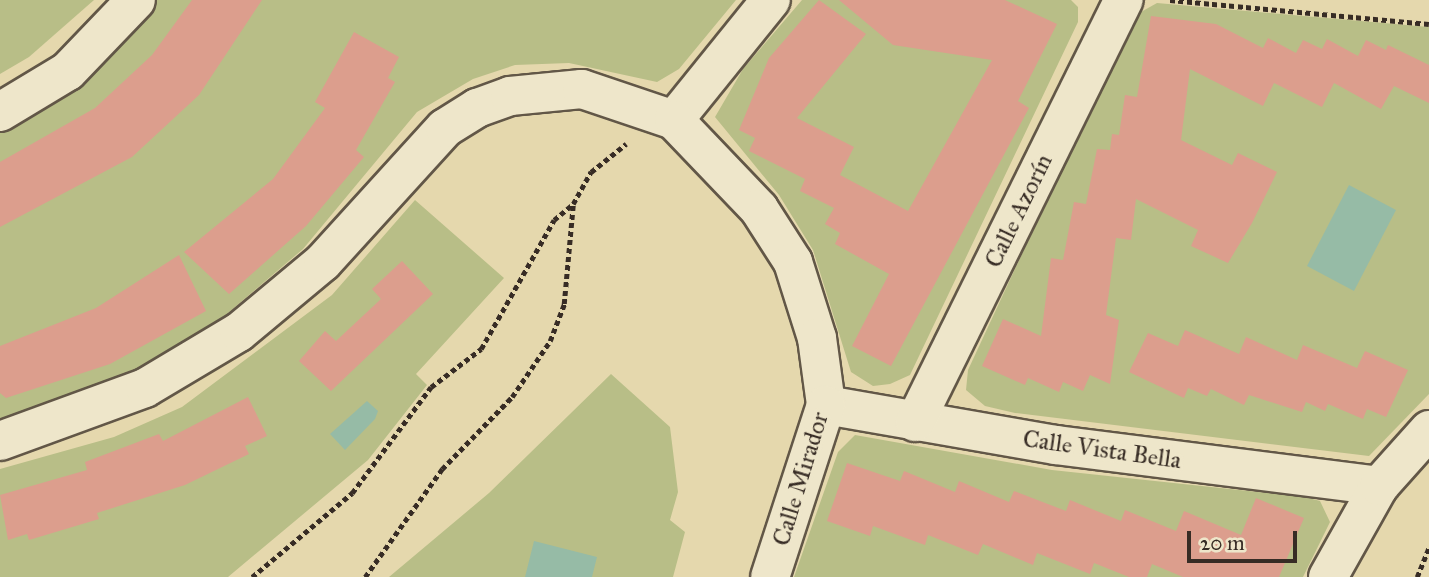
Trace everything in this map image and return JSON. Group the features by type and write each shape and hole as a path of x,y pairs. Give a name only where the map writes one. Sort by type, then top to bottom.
{"street":[{"path":"0,112 68,71 136,0"},
{"path":"0,441 145,388 239,332 323,262 445,128 477,108 510,96 582,89 663,114 771,0"},
{"name":"Calle Azorín","path":"915,422 1124,0"},
{"name":"Calle Mirador","path":"663,114 759,209 793,262 817,338 825,405 770,577"},
{"name":"Calle Vista Bella","path":"825,405 915,422 1379,486"},
{"path":"1328,577 1379,486 1429,430"}],"path":[{"path":"1170,0 1429,24"},
{"path":"252,577 352,493 431,387 481,349 554,220 573,204 591,172 663,114"},
{"path":"365,577 442,468 512,397 550,341 564,304 573,204"},
{"path":"1417,577 1429,547"}],"shaded area":[{"path":"0,0 94,0 29,57 0,74"},
{"path":"157,0 736,0 679,69 657,82 569,63 515,65 473,79 417,112 303,249 201,336 104,385 0,419 0,131 72,89 108,58"},
{"path":"802,0 1071,0 1078,7 1078,22 910,375 890,384 873,386 851,372 813,250 779,195 715,117 743,69"},
{"path":"1157,3 1429,27 1429,394 1369,456 1015,413 985,406 966,390 968,370 1055,183 1141,12"},
{"path":"1349,185 1396,210 1354,291 1307,266"},
{"path":"415,200 504,278 416,374 427,385 368,460 228,577 0,577 0,469 114,437 182,407 332,295"},
{"path":"611,374 670,427 678,492 670,520 685,532 673,577 389,577 489,493"},
{"path":"367,401 378,411 375,419 345,450 330,434"},
{"path":"855,435 1052,470 1305,497 1320,501 1330,522 1303,577 794,577 838,452"},
{"path":"534,541 597,557 592,577 525,577"}],"building":[{"path":"192,0 262,0 199,95 132,157 0,227 0,162 95,108 152,55"},
{"path":"819,0 866,34 797,118 854,147 840,175 908,211 992,60 893,45 839,0 1005,0 1057,24 1018,101 1029,108 891,366 852,346 889,274 835,244 840,233 825,224 834,208 800,191 805,179 749,151 755,138 739,130 769,58"},
{"path":"1151,16 1216,24 1263,48 1268,38 1296,53 1303,40 1322,49 1327,39 1358,56 1366,40 1386,50 1388,45 1429,65 1429,103 1394,86 1381,109 1334,83 1322,107 1274,83 1263,106 1190,69 1181,140 1232,165 1238,153 1277,172 1252,223 1228,263 1191,246 1198,230 1136,199 1131,240 1116,238 1106,315 1119,320 1110,384 1090,375 1083,391 1063,382 1059,392 1028,378 1025,385 982,366 1003,319 1041,336 1051,258 1063,260 1074,202 1086,204 1097,149 1110,150 1112,134 1119,135 1125,95 1137,97"},
{"path":"354,32 399,57 388,78 395,82 356,150 364,157 306,226 229,294 184,252 273,179 325,108 315,102"},
{"path":"179,255 206,311 110,364 6,398 0,393 0,346 96,308"},
{"path":"402,261 433,294 331,391 299,361 325,331 336,341 381,299 372,289"},
{"path":"1185,330 1239,354 1246,337 1297,360 1303,345 1357,368 1365,351 1408,370 1386,417 1367,409 1363,419 1328,404 1325,411 1306,402 1302,412 1249,395 1244,405 1211,389 1207,396 1188,388 1184,398 1129,372 1148,333 1178,346"},
{"path":"248,397 267,436 245,446 249,454 185,485 97,513 99,519 29,540 27,534 8,540 0,495 87,470 85,462 159,434 163,441"},
{"path":"847,463 900,481 904,471 955,492 959,481 1009,502 1014,491 1066,511 1070,500 1121,521 1125,510 1176,531 1184,511 1241,535 1256,498 1304,518 1279,577 1183,577 1152,564 1147,577 1129,577 1094,563 1090,574 1037,553 1033,565 983,544 978,555 928,535 925,545 873,526 870,536 827,521"}]}
